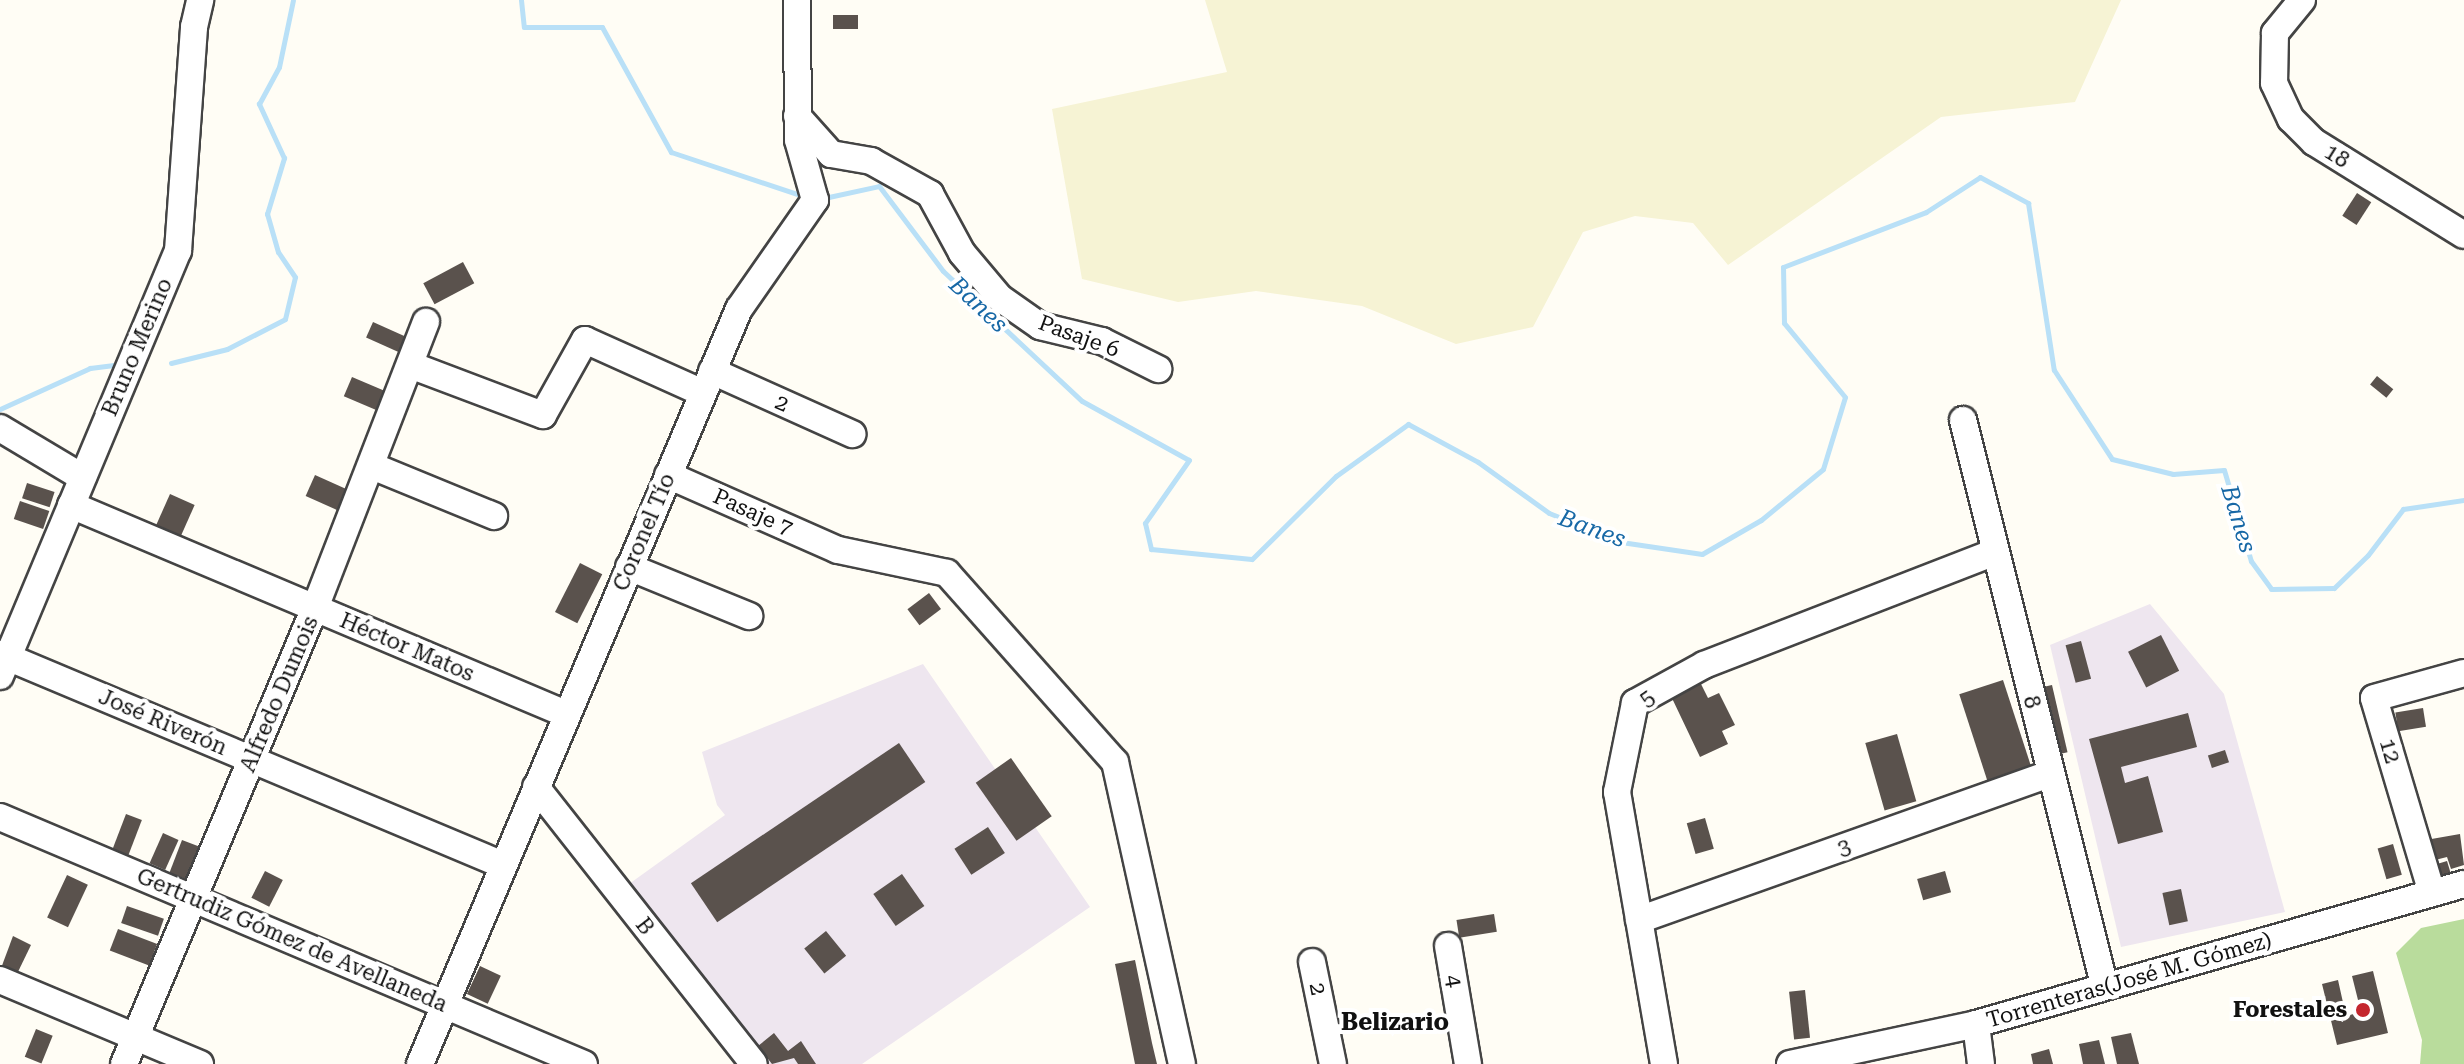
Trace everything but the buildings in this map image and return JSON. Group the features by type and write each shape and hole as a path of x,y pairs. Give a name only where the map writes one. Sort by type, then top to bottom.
{"street":[{"name":"Bruno Merino","path":"3,662 178,251 194,27 200,0"},
{"name":"Coronel Tío","path":"420,1064 739,309 815,200 798,140 797,0"},
{"name":"18","path":"2302,0 2275,33 2274,83 2291,119 2314,142 2464,235"},
{"name":"Pasaje 6","path":"797,116 831,154 871,161 930,194 962,253 1000,298 1040,326 1102,341 1158,369"},
{"name":"Alfredo Dumois","path":"124,1064 315,608 413,366 426,322"},
{"name":"2","path":"413,366 543,415 550,410 585,340 852,434"},
{"name":"8","path":"1963,420 2104,984"},
{"path":"0,428 82,477"},
{"path":"372,466 494,516"},
{"name":"Pasaje 7","path":"668,475 838,550 947,573 1115,762 1182,1064"},
{"name":"Héctor Matos","path":"71,505 566,714"},
{"name":"5","path":"1664,1064 1617,792 1635,703 1704,665 1995,552"},
{"path":"629,567 749,616"},
{"name":"José Riverón","path":"3,662 252,760 503,865"},
{"name":"12","path":"2432,893 2374,698 2464,673"},
{"name":"3","path":"1639,920 2050,774"},
{"name":"B","path":"536,787 754,1064"},
{"name":"Gertrudiz Gómez de Avellaneda","path":"0,817 584,1064"},
{"name":"Torrenteras(José M. Gómez)","path":"1790,1064 1976,1024 2104,984 2464,884"},
{"name":"4","path":"1448,946 1468,1064"},
{"name":"2","path":"1312,962 1333,1064"},
{"path":"0,980 200,1064"},
{"path":"1976,1024 1981,1064"}],"shaded area":[{"path":"1205,0 2121,0 2075,102 1941,117 1728,265 1693,223 1635,216 1583,232 1533,327 1456,344 1362,306 1256,291 1178,302 1082,279 1052,109 1227,72"},
{"path":"2150,604 2224,694 2285,912 2121,947 2050,645"},
{"path":"923,664 1090,907 862,1064 765,1064 629,884 725,815 717,805 702,752"}],"green space":[{"path":"2464,919 2464,1064 2420,1064 2422,1040 2396,953 2421,928"}],"waterway":[{"name":"Banes","path":"171,363 227,349 285,319 295,277 278,252 267,214 284,158 259,104 279,67 293,0"},
{"name":"Banes","path":"521,0 524,27 602,27 671,152 806,197"},
{"name":"Banes","path":"824,198 879,186 943,271 1082,401 1189,460 1145,523 1151,549 1252,559 1336,476 1408,424 1478,462 1549,513 1621,542 1702,554 1761,520 1823,469 1845,397 1784,323 1783,267 1926,212 1980,177 2028,203 2054,370 2112,459 2173,474 2224,470 2251,561 2271,589 2334,588 2368,555 2403,509 2464,500"},
{"path":"0,409 90,368 122,364"}],"place":[{"name":"Forestales","path":"2363,1010"}],"district":[{"name":"Belizario","path":"1395,1023"}]}
